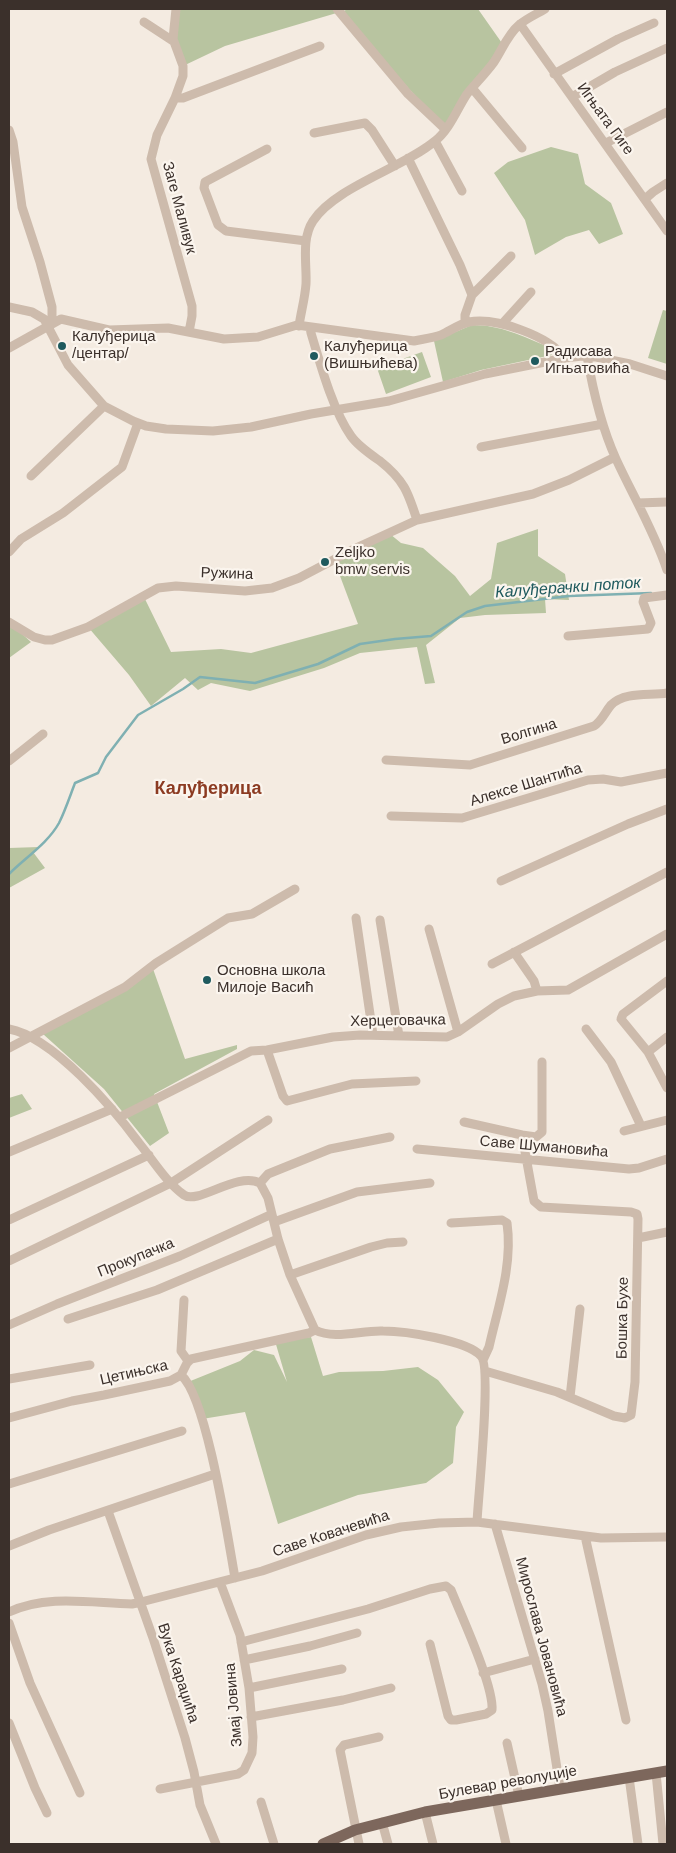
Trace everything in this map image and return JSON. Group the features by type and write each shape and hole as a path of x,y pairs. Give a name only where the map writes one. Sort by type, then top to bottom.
{"main road":[{"name":"Булевар револуције","path":"323,1844 356,1830 426,1812 629,1776 662,1772"}],"street":[{"path":"144,22 173,41 176,9"},
{"path":"336,9 408,94 445,129"},
{"path":"299,326 306,286 306,241 312,223 324,209 350,190 395,166 435,141 472,88 493,64 520,24 545,9"},
{"path":"554,74 618,39 654,23"},
{"name":"Игњата Гиге","path":"520,24 667,231"},
{"name":"Заге Маливук","path":"173,41 183,71 181,84 156,135 151,159 192,311 189,332"},
{"path":"175,98 183,98 320,46"},
{"path":"572,97 615,72 667,48"},
{"path":"472,88 522,148"},
{"path":"606,143 667,112"},
{"path":"314,132 365,123 372,130 395,166"},
{"path":"9,130 13,142 17,182 22,207 52,307 52,318 49,327"},
{"path":"435,141 462,191"},
{"path":"267,150 205,182 204,188 218,226 226,231 306,241"},
{"path":"408,158 472,295"},
{"path":"645,199 652,192 667,183"},
{"path":"465,323 465,315 472,295 511,256"},
{"path":"502,324 531,292"},
{"path":"9,307 32,312 44,319 68,365 104,406 138,423 175,429 226,430 261,426 389,401 485,374 565,358 587,356 630,364 667,376"},
{"path":"9,348 61,319 108,330 151,328 233,339 258,336 299,326 414,340 441,335 465,323 479,320 502,324 544,341 559,350 565,358"},
{"path":"310,327 331,395 351,437 402,481 410,495 418,520"},
{"path":"587,356 595,396 615,457 650,524 667,570"},
{"path":"31,476 104,406"},
{"path":"9,552 21,539 63,513 122,467 138,423"},
{"path":"481,447 603,424"},
{"name":"Ружина","path":"9,622 34,637 52,640 88,627 158,588 176,586 245,592 272,588 299,578 356,548 418,520 533,494 569,480 615,457"},
{"path":"638,503 667,502"},
{"path":"568,636 648,629 651,623 643,602 644,598 667,595"},
{"name":"Волгина","path":"386,760 470,765 594,726 601,720 610,706 622,698 667,693"},
{"path":"9,761 43,734"},
{"name":"Алексе Шантића","path":"391,816 462,818 588,780 603,779 621,782 667,773"},
{"path":"501,881 628,824 667,809"},
{"path":"492,964 667,872"},
{"path":"9,1048 125,987 156,963 228,918 252,914 294,889"},
{"path":"356,918 373,1035"},
{"path":"380,920 399,1036"},
{"path":"429,929 458,1032"},
{"name":"Херцеговачка","path":"120,1117 245,1052 267,1050 333,1037 373,1035 442,1037 458,1032 482,1014 507,999 537,991 568,990 667,934"},
{"path":"514,952 534,981 537,991"},
{"path":"667,981 621,1017 623,1023 648,1052 667,1088"},
{"path":"9,1029 30,1036 90,1085 120,1117 171,1183 184,1195 191,1198 236,1182 252,1180 260,1183 266,1193 290,1275 315,1330 332,1334 380,1331 405,1332 466,1347 477,1352 484,1360"},
{"path":"586,1029 611,1062 641,1126"},
{"path":"648,1052 667,1036"},
{"path":"267,1050 283,1096 287,1101 352,1084 416,1081"},
{"path":"464,1122 536,1138 542,1132 542,1062"},
{"path":"9,1152 112,1109"},
{"path":"9,1261 128,1202 171,1183 268,1120"},
{"path":"624,1131 667,1120"},
{"path":"522,1135 526,1160"},
{"path":"260,1183 273,1172 330,1150 390,1137"},
{"name":"Саве Шумановића","path":"417,1149 628,1169 639,1168 667,1159"},
{"path":"9,1220 149,1155"},
{"name":"Бошка Бухе","path":"485,1371 539,1386 614,1416 625,1418 630,1416 636,1382 638,1219 636,1214 631,1212 538,1206 534,1201 526,1160"},
{"name":"Прокупачка","path":"9,1325 273,1218 357,1192 430,1183"},
{"path":"451,1223 502,1220 507,1223 509,1248 507,1266 490,1348 484,1360 477,1522"},
{"path":"638,1238 667,1232"},
{"path":"68,1319 157,1290 278,1239"},
{"path":"290,1275 370,1247 403,1242"},
{"path":"184,1300 181,1351 188,1361"},
{"path":"570,1397 580,1309"},
{"name":"Цетињска","path":"9,1418 72,1400 104,1396 170,1381 181,1375 188,1361 196,1358 315,1330"},
{"path":"9,1379 90,1365"},
{"path":"181,1375 188,1382 202,1419 215,1474 235,1578"},
{"path":"9,1484 182,1431"},
{"path":"9,1546 49,1530 215,1474"},
{"name":"Вука Караџића","path":"108,1511 141,1602 185,1738 200,1805 216,1844"},
{"name":"Саве Ковачевића","path":"9,1612 30,1605 55,1601 132,1604 235,1578 313,1554 381,1530 439,1523 477,1522 585,1536 616,1538 667,1537"},
{"name":"Мирослава Јовановића","path":"495,1524 535,1659 548,1711 560,1788"},
{"path":"585,1536 626,1720"},
{"name":"Змај Јовина","path":"160,1789 238,1774 244,1770 252,1753 249,1688 241,1642 220,1582"},
{"path":"241,1642 368,1609 430,1589 446,1586 451,1590 483,1672 492,1710 486,1714 451,1720 446,1708 430,1644"},
{"path":"9,1623 30,1683 80,1793"},
{"path":"244,1660 310,1646 357,1633"},
{"path":"483,1672 535,1659"},
{"path":"249,1688 342,1670"},
{"path":"251,1717 343,1700 391,1688"},
{"path":"9,1723 35,1788 48,1813"},
{"path":"359,1844 340,1750 344,1745 378,1737"},
{"path":"507,1743 519,1796"},
{"path":"662,1772 663,1844"},
{"path":"629,1776 638,1844"},
{"path":"496,1800 506,1844"},
{"path":"261,1802 274,1844"},
{"path":"426,1812 433,1844"},
{"path":"382,1822 388,1844"}],"green space":[{"path":"177,9 337,9 340,12 225,46 183,66 174,46"},
{"path":"349,9 478,9 504,46 445,129 340,12"},
{"path":"551,147 578,154 585,184 611,203 623,234 599,244 589,230 566,237 535,255 525,220 494,173 508,162"},
{"path":"663,310 667,311 667,364 648,358"},
{"path":"472,325 483,325 520,335 549,347 552,355 481,370 443,382 434,341"},
{"path":"422,352 431,377 386,394 377,368"},
{"path":"538,529 538,556 565,574 569,600 545,599 546,613 485,615 460,618 426,645 435,683 425,684 417,647 360,653 324,668 250,691 211,683 198,690 185,678 151,706 129,675 88,627 143,595 171,652 221,649 251,653 358,624 334,560 390,534 401,543 423,548 455,576 470,596 491,579 497,543"},
{"path":"9,622 31,642 9,658"},
{"path":"39,847 33,852 45,868 9,888 9,848"},
{"path":"152,966 185,1059 237,1045 237,1049 154,1094 169,1133 150,1146 104,1089 43,1034"},
{"path":"22,1094 32,1109 9,1118 9,1098"},
{"path":"311,1337 323,1376 339,1372 383,1371 418,1367 438,1380 464,1412 456,1427 453,1463 426,1483 358,1495 278,1524 245,1412 202,1419 188,1382 240,1361 254,1350 274,1355 287,1382 275,1341"}],"waterway":[{"name":"Калуђерачки поток","path":"9,874 49,837 59,823 75,783 98,773 106,757 138,715 200,677 255,683 318,664 360,644 431,636 467,612 485,606 569,596 651,593"}],"place":[{"name":"Калуђерица /центар/","path":"62,346"},
{"name":"Калуђерица (Вишњићева)","path":"314,356"},
{"name":"Радисава Игњатовића","path":"535,361"},
{"name":"Zeljko bmw servis","path":"325,562"},
{"name":"Основна школа Милоје Васић","path":"207,980"}],"district":[{"name":"Калуђерица","path":"208,789"}]}
